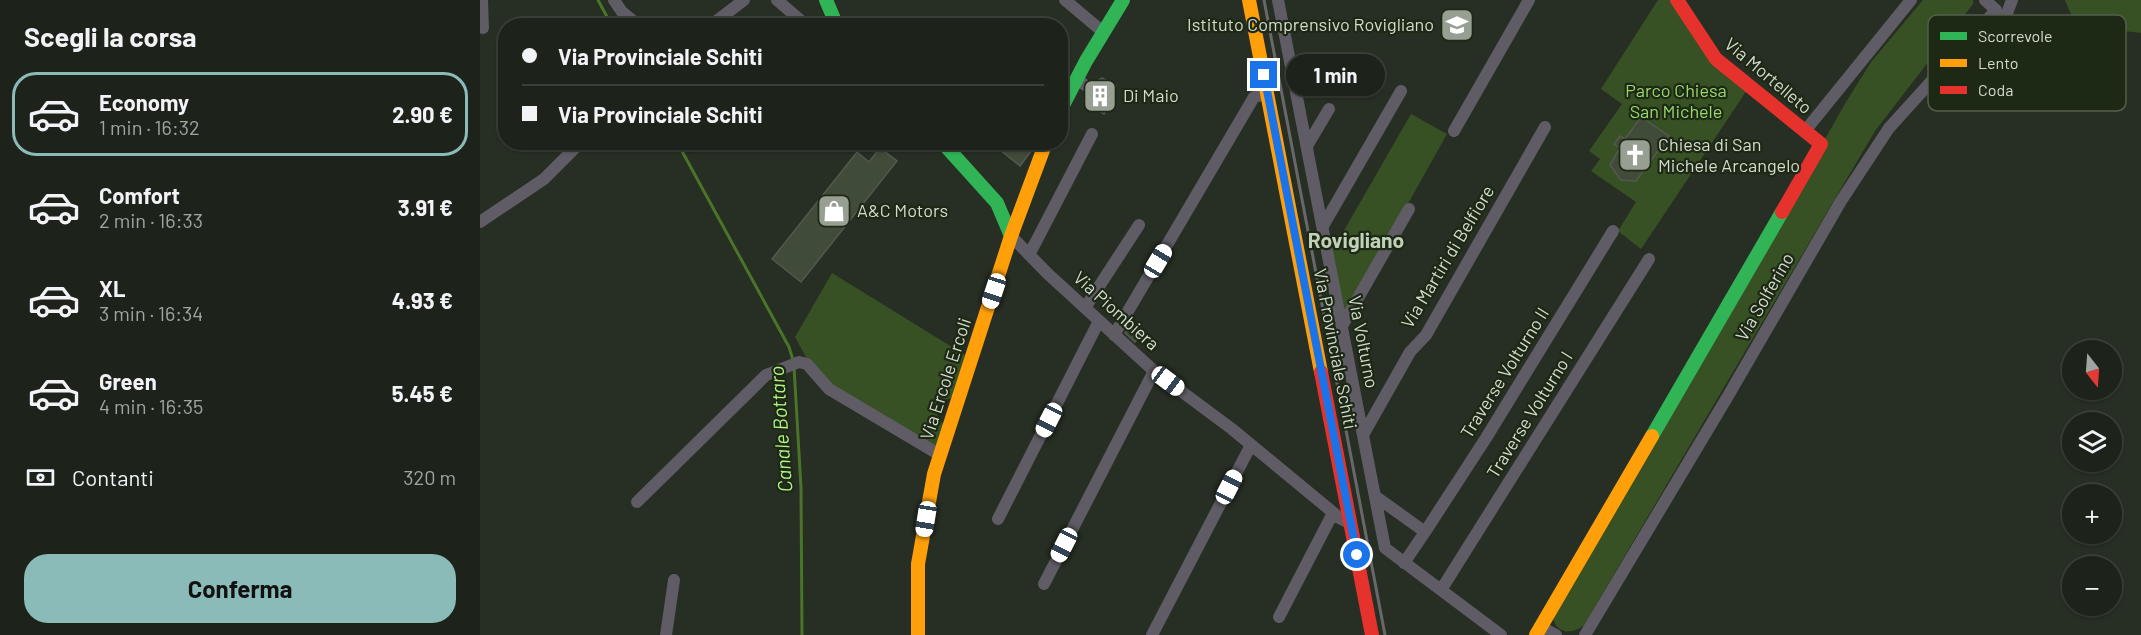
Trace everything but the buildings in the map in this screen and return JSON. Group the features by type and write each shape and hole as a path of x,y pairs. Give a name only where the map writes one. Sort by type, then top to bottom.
{"street":[{"path":"483,0 483,28"},
{"path":"614,0 629,18"},
{"path":"720,18 744,0"},
{"path":"777,0 798,18"},
{"path":"826,0 834,18"},
{"path":"1065,0 1103,32"},
{"path":"1068,96 1123,0"},
{"name":"Via Provinciale Schiti","path":"1249,0 1372,635"},
{"name":"Via Volturno","path":"1278,0 1384,548 1501,635"},
{"path":"1454,132 1529,0"},
{"name":"Via Mortelleto","path":"1677,0 1716,59 1821,144"},
{"path":"1805,131 1911,0"},
{"name":"Via Solferino","path":"1984,0 1996,10 1992,15"},
{"path":"1077,80 1093,90"},
{"name":"Via Solferino","path":"1585,635 1841,201 1890,128 1928,86"},
{"path":"1323,226 1401,91"},
{"path":"1114,335 1254,97 1267,94"},
{"path":"1307,146 1329,109"},
{"name":"Via Martiri di Belfiore","path":"1363,435 1410,352 1426,335 1545,127"},
{"path":"1029,255 1092,134"},
{"name":"Via Solferino","path":"1538,631 1821,144"},
{"path":"480,222 544,179 575,150"},
{"name":"Via Piombiera","path":"949,150 997,203 1011,236 1114,335 1154,371 1251,445 1333,513 1351,524"},
{"name":"Via Ercole Ercoli","path":"918,635 918,564 933,474 1011,236 1043,150"},
{"path":"1342,326 1409,209"},
{"path":"1085,308 1139,225"},
{"name":"Traverse Volturno II","path":"1404,563 1486,438 1613,231"},
{"name":"Traverse Volturno I","path":"1441,590 1649,259"},
{"path":"998,519 1099,321"},
{"path":"637,502 766,375 799,362 807,364 829,389 940,455"},
{"path":"1044,584 1154,371"},
{"path":"1152,635 1251,445"},
{"path":"1375,496 1425,532"},
{"path":"1278,617 1333,513"},
{"path":"666,635 674,580"},
{"path":"1538,631 1556,635"}],"green space":[{"name":"Parco Chiesa San Michele","path":"1658,0 1673,0 1747,90 1641,249 1618,231 1636,202 1591,171 1600,159 1589,151 1622,104 1601,89"},
{"path":"1923,0 1973,0 1973,4 1965,15 1928,15 1928,62 1875,131 1584,625 1575,630 1561,630 1557,627 1553,617 1846,102 1871,62"},
{"path":"2065,0 2141,0 2141,33 2126,31 2126,15 2071,15"},
{"path":"1411,114 1447,134 1344,318 1331,253"},
{"path":"832,273 965,355 952,398 940,401 937,416 944,425 937,446 932,447 830,385 807,359 795,337"}],"waterway":[{"name":"Canale Bottaro","path":"598,0 608,18"},
{"name":"Canale Bottaro","path":"681,150 789,347 793,360"},
{"name":"Canale Bottaro","path":"794,367 801,488 802,635"}],"railway":[{"path":"1264,0 1385,635"}],"traffic: fast":[{"path":"826,0 834,18"},
{"path":"1068,96 1123,0"},
{"path":"949,150 997,203 1011,236"},
{"path":"1652,436 1782,212"}],"traffic: slow":[{"path":"1249,0 1321,372"},
{"path":"918,635 918,564 934,474 1011,236 1043,150"},
{"path":"1536,635 1652,436"}],"traffic: jam":[{"path":"1677,0 1716,59 1821,144 1782,212"},
{"path":"1321,372 1372,635"}],"place":[{"name":"Istituto Comprensivo Rovigliano","path":"1457,25"},
{"name":"Di Maio","path":"1100,96"},
{"name":"Chiesa di San Michele Arcangelo","path":"1635,155"},
{"name":"A&C Motors","path":"834,211"}],"district":[{"name":"Rovigliano","path":"1356,241"}],"route":[{"path":"1264,75 1357,555"}]}
